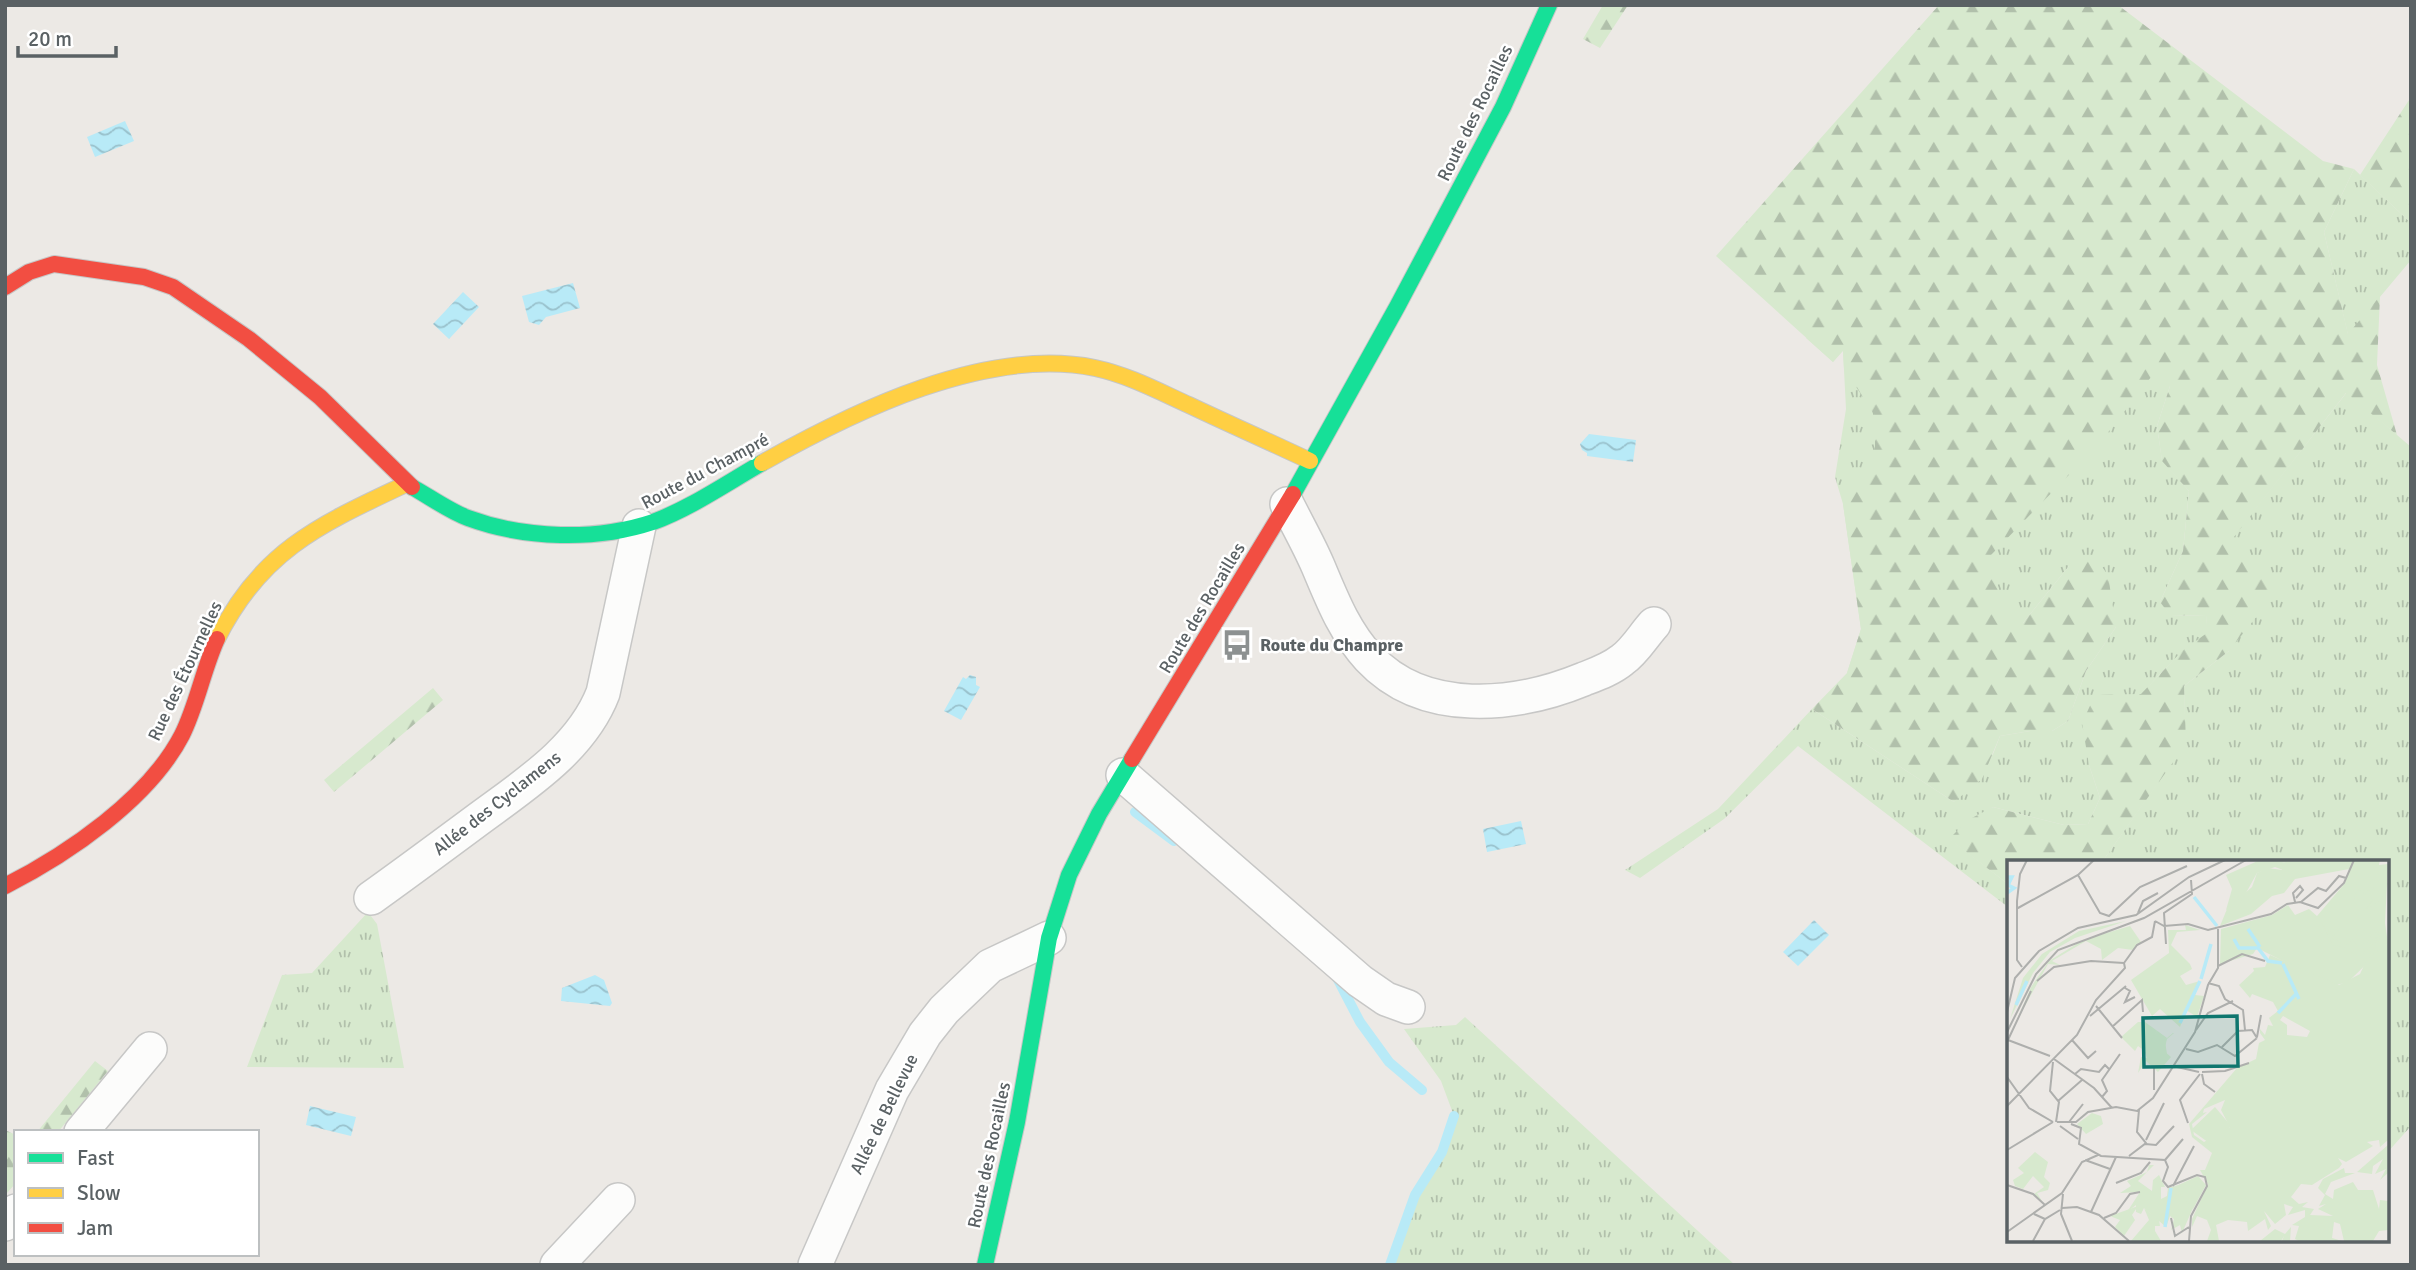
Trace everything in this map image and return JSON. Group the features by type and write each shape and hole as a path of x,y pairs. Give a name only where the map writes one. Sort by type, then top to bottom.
{"street":[{"name":"Route des Rocailles","path":"985,1265 1017,1122 1049,938 1069,875 1101,812 1287,504 1397,307 1503,107 1549,5"},
{"name":"Route du Champré","path":"5,287 29,272 54,264 144,277 173,287 249,339 320,397 406,484 466,517 520,533 592,534 639,526 693,502 819,430 898,397 957,377 1023,365 1072,365 1132,379 1310,461"},
{"name":"Rue des Étournelles","path":"5,886 44,865 87,834 138,790 160,766 180,737 225,623 258,575 298,541 326,523 406,484"},
{"path":"1287,504 1318,566 1334,607 1357,644 1383,671 1418,692 1468,701 1512,699 1553,690 1573,684 1622,660 1654,624"},
{"name":"Allée des Cyclamens","path":"371,898 523,786 581,733 603,693 639,526"},
{"path":"1123,775 1360,981 1386,999 1408,1007"},
{"name":"Allée de Bellevue","path":"815,1265 892,1090 925,1034 951,1003 990,966 1049,938"},
{"path":"83,1130 150,1049"},
{"path":"557,1265 618,1200"}],"green space":[{"path":"1603,5 1628,5 1600,48 1583,39"},
{"path":"1939,5 2118,5 2323,161 2354,169 2324,232 2348,334 2380,296 2377,365 2397,435 2346,393 2227,546 2277,591 2229,651 2184,686 2186,744 2103,860 2007,860 2007,883 1949,839 1968,820 1993,807 2064,825 2088,824 2100,798 2089,765 2082,723 2095,695 2141,694 2183,650 2207,633 2206,616 2170,615 2160,602 2183,551 2189,491 2162,461 2157,426 2170,386 2155,372 2099,444 1991,555 2003,608 2023,623 2069,566 2094,556 2108,575 2116,627 2086,671 2068,721 2052,731 2030,731 2000,736 1982,779 1954,802 1812,709 1847,673 1861,629 1843,504 1875,469 1875,415 1844,369 1843,350 1833,362 1716,256"},
{"path":"2118,5 2170,386 2157,426 2162,460 2189,491 2183,551 2160,602 2171,615 2206,616 2208,633 2157,677 2089,765 2100,798 2088,824 2064,825 1993,807 1950,839 2007,883 2007,906 1798,746 1724,819 1640,878 1625,870 1718,809 1812,709 1954,802 1993,754 2000,736 2030,731 2052,731 2068,721 2086,671 2116,627 2069,566 2023,623 1847,673 1861,629 1843,504 1835,477 1846,409 1843,351 1833,362 1806,338"},
{"path":"2411,97 2411,223 2360,175"},
{"path":"2354,169 2411,223 2411,260 2348,335 2324,232"},
{"path":"2347,392 2411,447 2411,1126 2388,1152 2388,860 2103,860 2185,744 2184,686 2229,651 2226,546"},
{"path":"433,688 443,700 334,792 324,780"},
{"path":"368,912 377,924 404,1068 247,1067 282,975 312,973"},
{"path":"1465,1017 1735,1265 1390,1265 1415,1195 1442,1152 1454,1116 1441,1081 1404,1029 1456,1025"},
{"path":"95,1061 108,1071 60,1130 39,1130"},
{"path":"5,1130 14,1134 14,1185 5,1195"}],"water":[{"path":"125,121 134,141 95,157 87,137"},
{"path":"573,283 580,308 546,317 539,325 529,322 522,296"},
{"path":"463,292 479,307 449,339 433,324"},
{"path":"1589,434 1636,440 1633,462 1587,456 1580,444"},
{"path":"970,675 976,677 976,685 980,687 961,720 944,711 963,677 966,679"},
{"path":"1521,821 1526,844 1487,852 1483,829"},
{"path":"1814,920 1829,935 1798,966 1783,952"},
{"path":"595,975 604,980 612,1003 610,1006 561,1001 562,988"},
{"path":"310,1106 356,1117 351,1136 306,1125"}],"waterway":[{"path":"1135,812 1174,841"},
{"path":"1336,976 1360,1022 1389,1062 1422,1090"},
{"path":"1390,1265 1415,1195 1442,1152 1454,1116"}],"traffic: fast":[{"path":"1293,494 1397,307 1503,107 1549,5"},
{"path":"412,487 454,512 490,525 537,534 584,535 653,522 695,502 762,463"},
{"path":"985,1265 1017,1122 1049,938 1069,875 1099,814 1132,759"}],"traffic: slow":[{"path":"762,463 838,423 922,388 1010,366 1053,364 1095,368 1131,379 1310,461"},
{"path":"217,639 234,608 274,561 320,527 406,484"}],"traffic: jam":[{"path":"5,287 29,272 54,264 144,277 173,287 249,339 320,397 412,487"},
{"path":"1132,759 1293,494"},
{"path":"5,886 55,858 105,822 128,802 168,759 192,712 217,639"}],"place":[{"name":"Route du Champre","path":"1237,645"}]}
